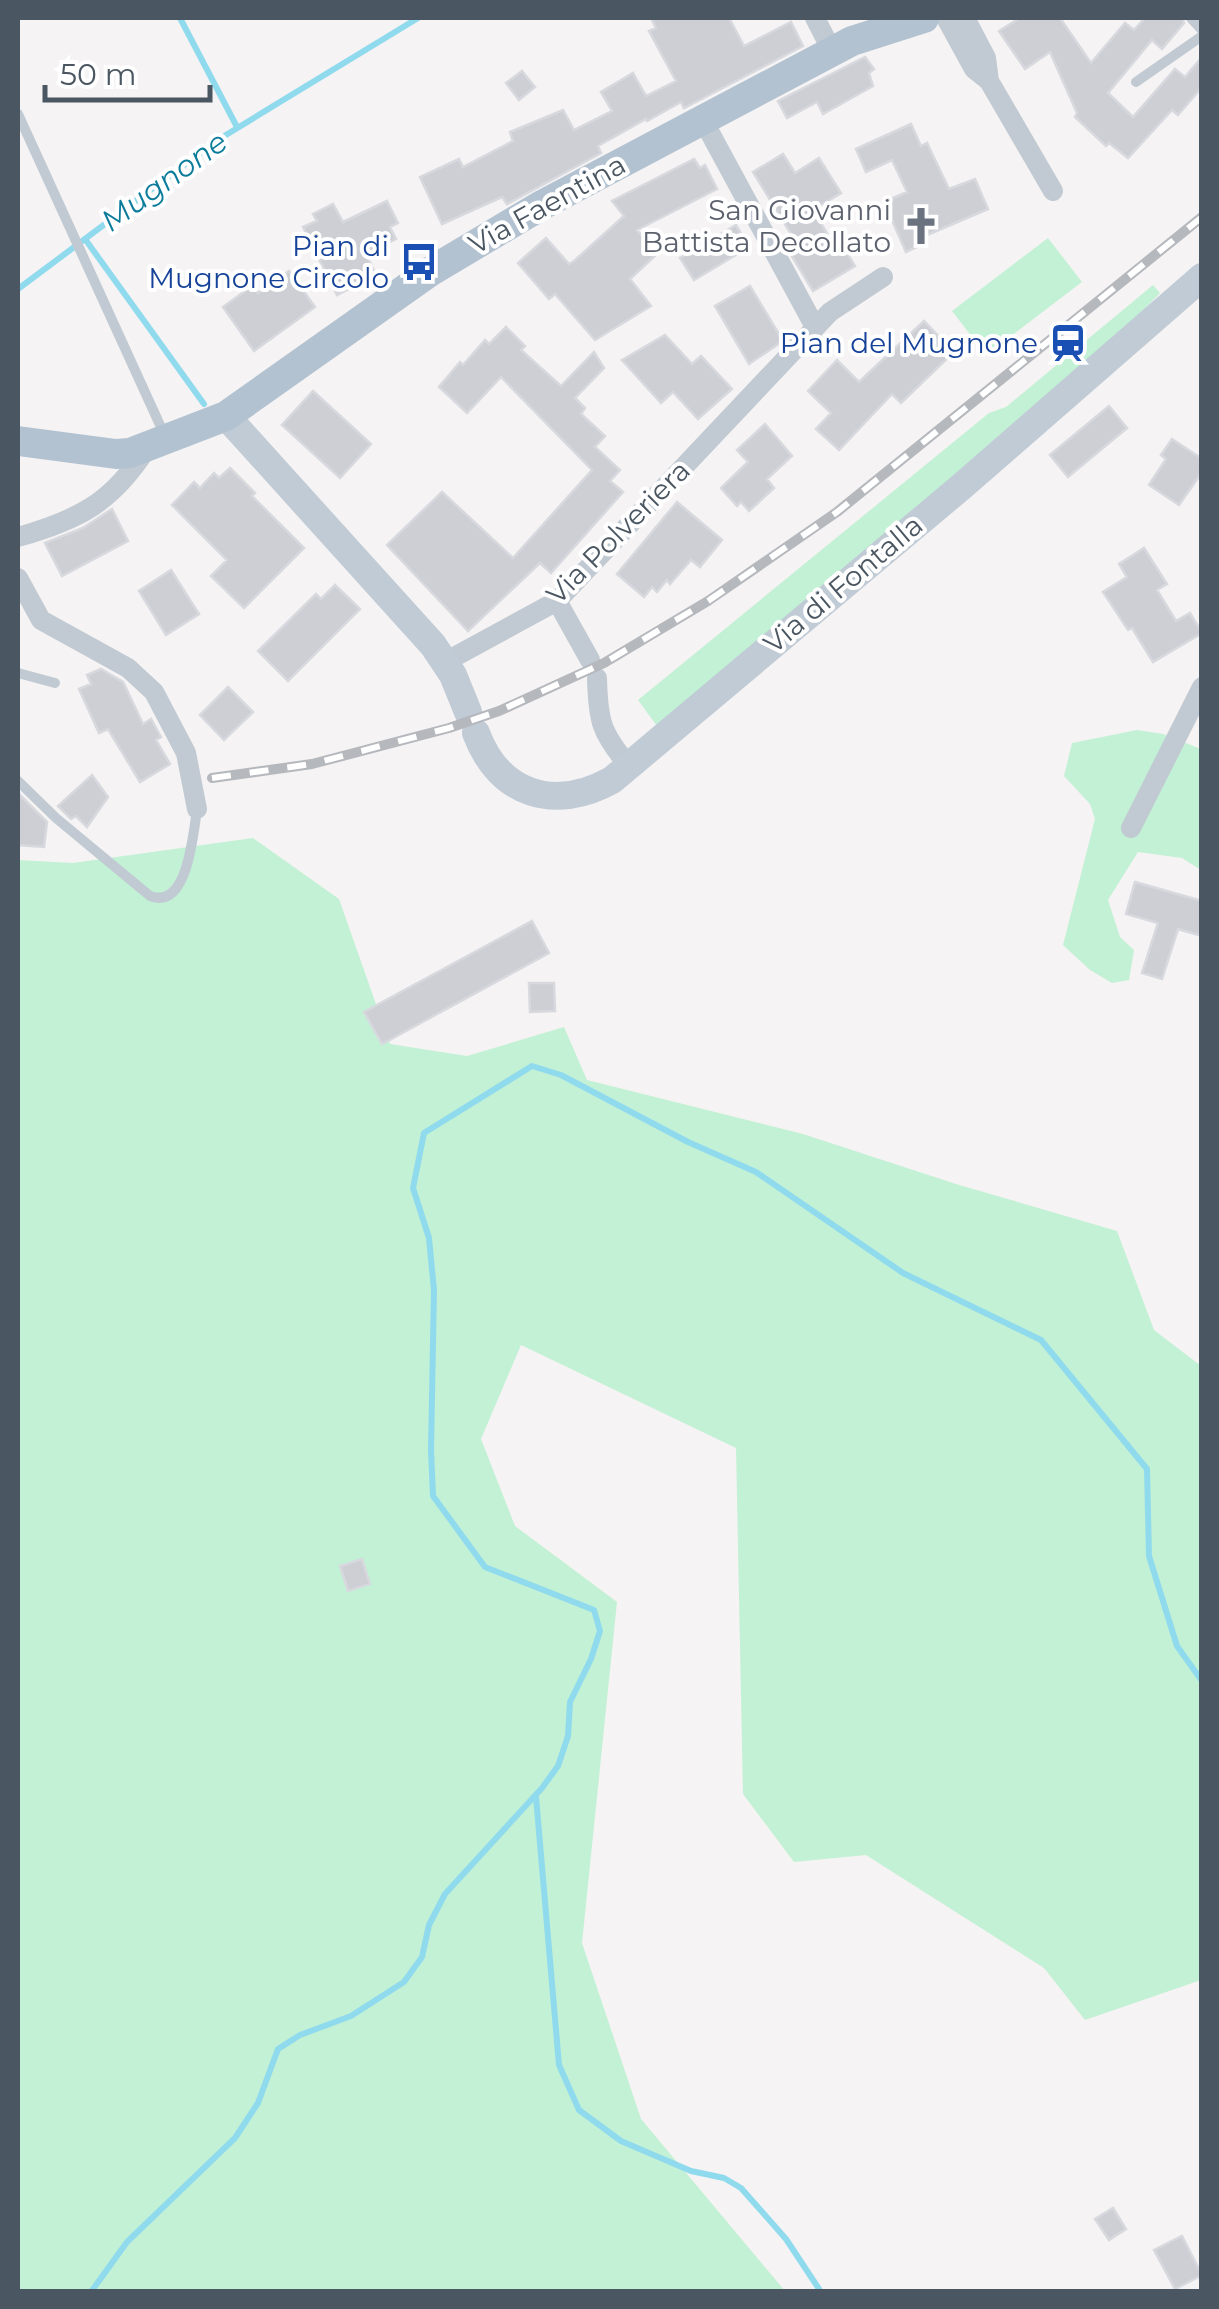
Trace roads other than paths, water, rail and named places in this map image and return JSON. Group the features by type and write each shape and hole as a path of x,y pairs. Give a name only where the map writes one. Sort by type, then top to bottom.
{"main road":[{"name":"Via Faentina","path":"18,441 116,454 157,444 226,416 458,254 542,204 832,51 924,18"}],"street":[{"path":"815,18 832,51"},
{"path":"946,18 974,69 989,81 1052,191"},
{"path":"965,18 986,58 989,81"},
{"path":"703,120 815,328"},
{"name":"Via di Fontalla","path":"446,662 494,767 506,778 540,795 578,795 594,790 629,766 976,474 1202,276"},
{"name":"Via Polveriera","path":"446,662 557,601 830,312 883,277"},
{"path":"226,416 446,662"},
{"path":"18,537 64,524 92,510 157,444"},
{"path":"18,578 41,620 128,668 154,692 186,753 198,808"},
{"path":"557,601 594,669 598,714 605,737 629,766"},
{"path":"1131,828 1202,688"}],"lane":[{"path":"1136,82 1202,33 1191,18"},
{"path":"18,114 98,292 157,444"},
{"path":"18,673 55,683"},
{"path":"18,782 150,896 159,899 168,897 179,886 188,862 198,808"}],"waterway":[{"path":"180,18 237,127"},
{"name":"Mugnone","path":"18,289 216,141 418,18"},
{"path":"85,239 204,404"},
{"path":"91,2292 127,2242 235,2138 258,2103 278,2049 300,2035 351,2016 404,1982 422,1957 429,1925 445,1894 558,1766 568,1736 570,1702 600,1631 594,1610 485,1567 433,1496 434,1290 429,1238 413,1188 424,1133 532,1066 561,1075 688,1142 756,1172 903,1273 1041,1340 1147,1469 1149,1556 1177,1646 1202,1681"},
{"path":"536,1797 559,2065 579,2110 621,2141 691,2171 724,2178 741,2188 786,2239 821,2292"}],"railway":[{"path":"212,778 312,764 449,728 499,711 604,663 708,601 837,512 1202,217"}],"place":[{"name":"San Giovanni Battista Decollato","path":"921,226"},
{"name":"Pian di Mugnone Circolo","path":"419,262"},
{"name":"Pian del Mugnone","path":"1068,343"}]}
